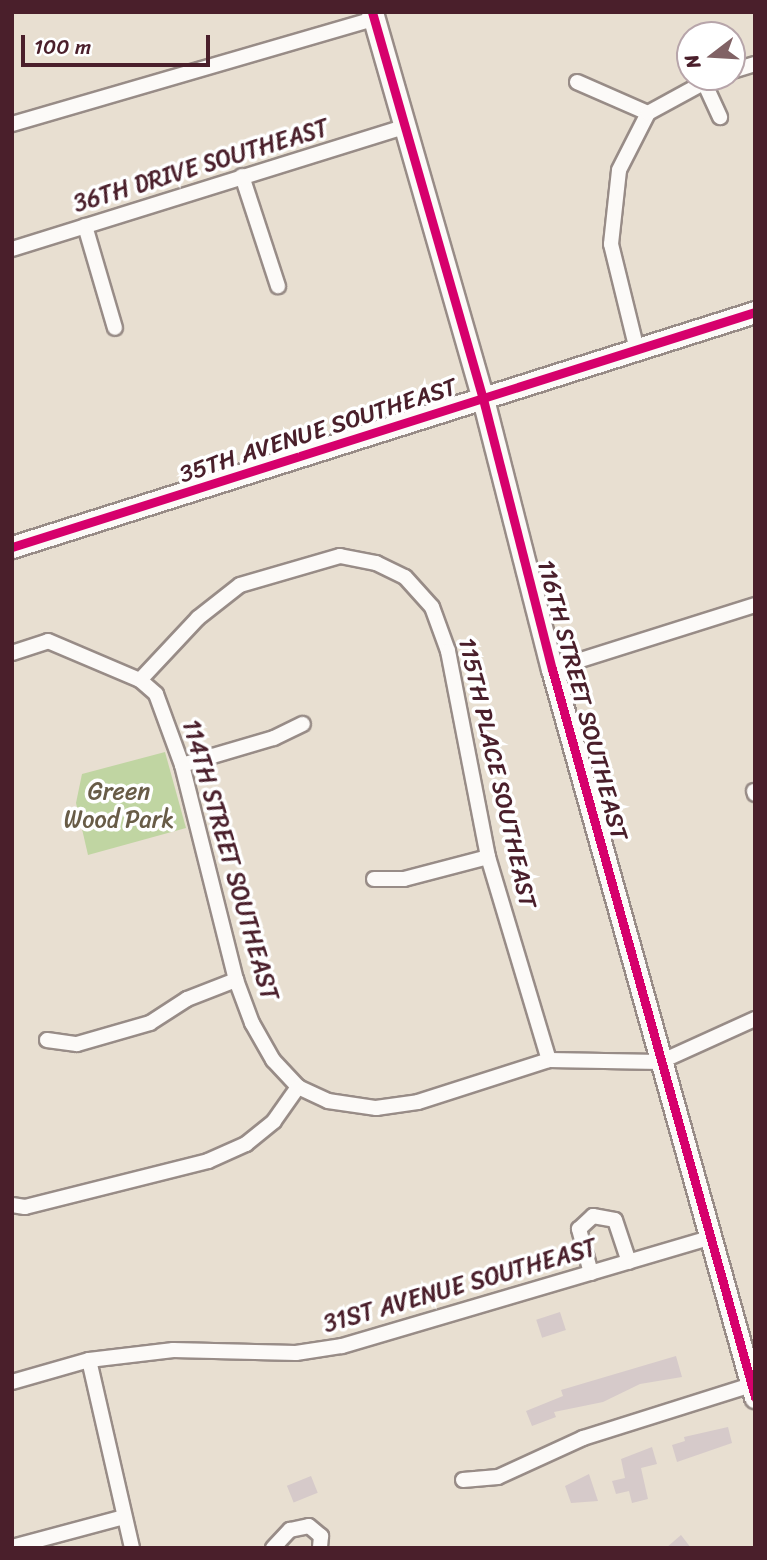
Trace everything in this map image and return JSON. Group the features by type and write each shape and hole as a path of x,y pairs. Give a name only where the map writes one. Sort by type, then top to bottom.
{"street":[{"path":"12,124 373,15"},
{"name":"116TH STREET SOUTHEAST","path":"373,15 483,399 552,669 753,1391"},
{"path":"577,82 648,113"},
{"path":"637,350 611,244 619,170 648,113 687,91"},
{"path":"711,91 719,117"},
{"name":"36TH DRIVE SOUTHEAST","path":"12,249 403,127"},
{"path":"242,176 278,286"},
{"path":"85,226 114,328"},
{"name":"35TH AVENUE SOUTHEAST","path":"12,547 755,312"},
{"name":"115TH PLACE SOUTHEAST","path":"140,680 198,618 240,585 340,556 376,563 405,577 436,618 448,651 488,857 549,1060"},
{"path":"552,669 755,605"},
{"path":"12,653 48,641 140,680"},
{"name":"114TH STREET SOUTHEAST","path":"140,680 156,694 182,765 236,980 252,1023 273,1060 298,1087"},
{"path":"182,765 274,738 303,724"},
{"path":"374,878 404,879 488,857"},
{"path":"47,1040 77,1044 150,1023 187,999 236,980"},
{"path":"12,1205 25,1207 208,1161 246,1144 274,1121 298,1087 328,1101 376,1108 418,1102 549,1060 660,1062 755,1019"},
{"path":"591,1273 579,1229 593,1216 614,1220 629,1262"},
{"name":"31ST AVENUE SOUTHEAST","path":"12,1382 89,1360 173,1350 296,1353 342,1346 710,1238"},
{"path":"89,1360 132,1548"},
{"path":"463,1480 498,1477 583,1438 753,1391"},
{"path":"12,1547 124,1517"},
{"path":"273,1548 290,1530 309,1526 321,1536 320,1548"}],"green space":[{"name":"Green Wood Park","path":"165,752 186,828 88,855 76,803 82,774"}],"building":[{"path":"560,1312 566,1330 542,1338 536,1320"},
{"path":"676,1356 682,1377 640,1384 603,1402 554,1412 556,1417 532,1426 526,1411 563,1396 561,1390"},
{"path":"728,1427 732,1443 677,1462 672,1445 685,1441 684,1437"},
{"path":"652,1447 657,1464 641,1468 648,1499 632,1503 629,1491 616,1494 612,1481 625,1478 621,1459"},
{"path":"589,1474 598,1501 571,1503 565,1486"},
{"path":"311,1476 318,1493 294,1502 287,1486"},
{"path":"681,1535 691,1548 666,1548"}],"cycle path":[{"path":"372,12 483,399 552,669 755,1397"},
{"path":"12,547 755,312"}]}
